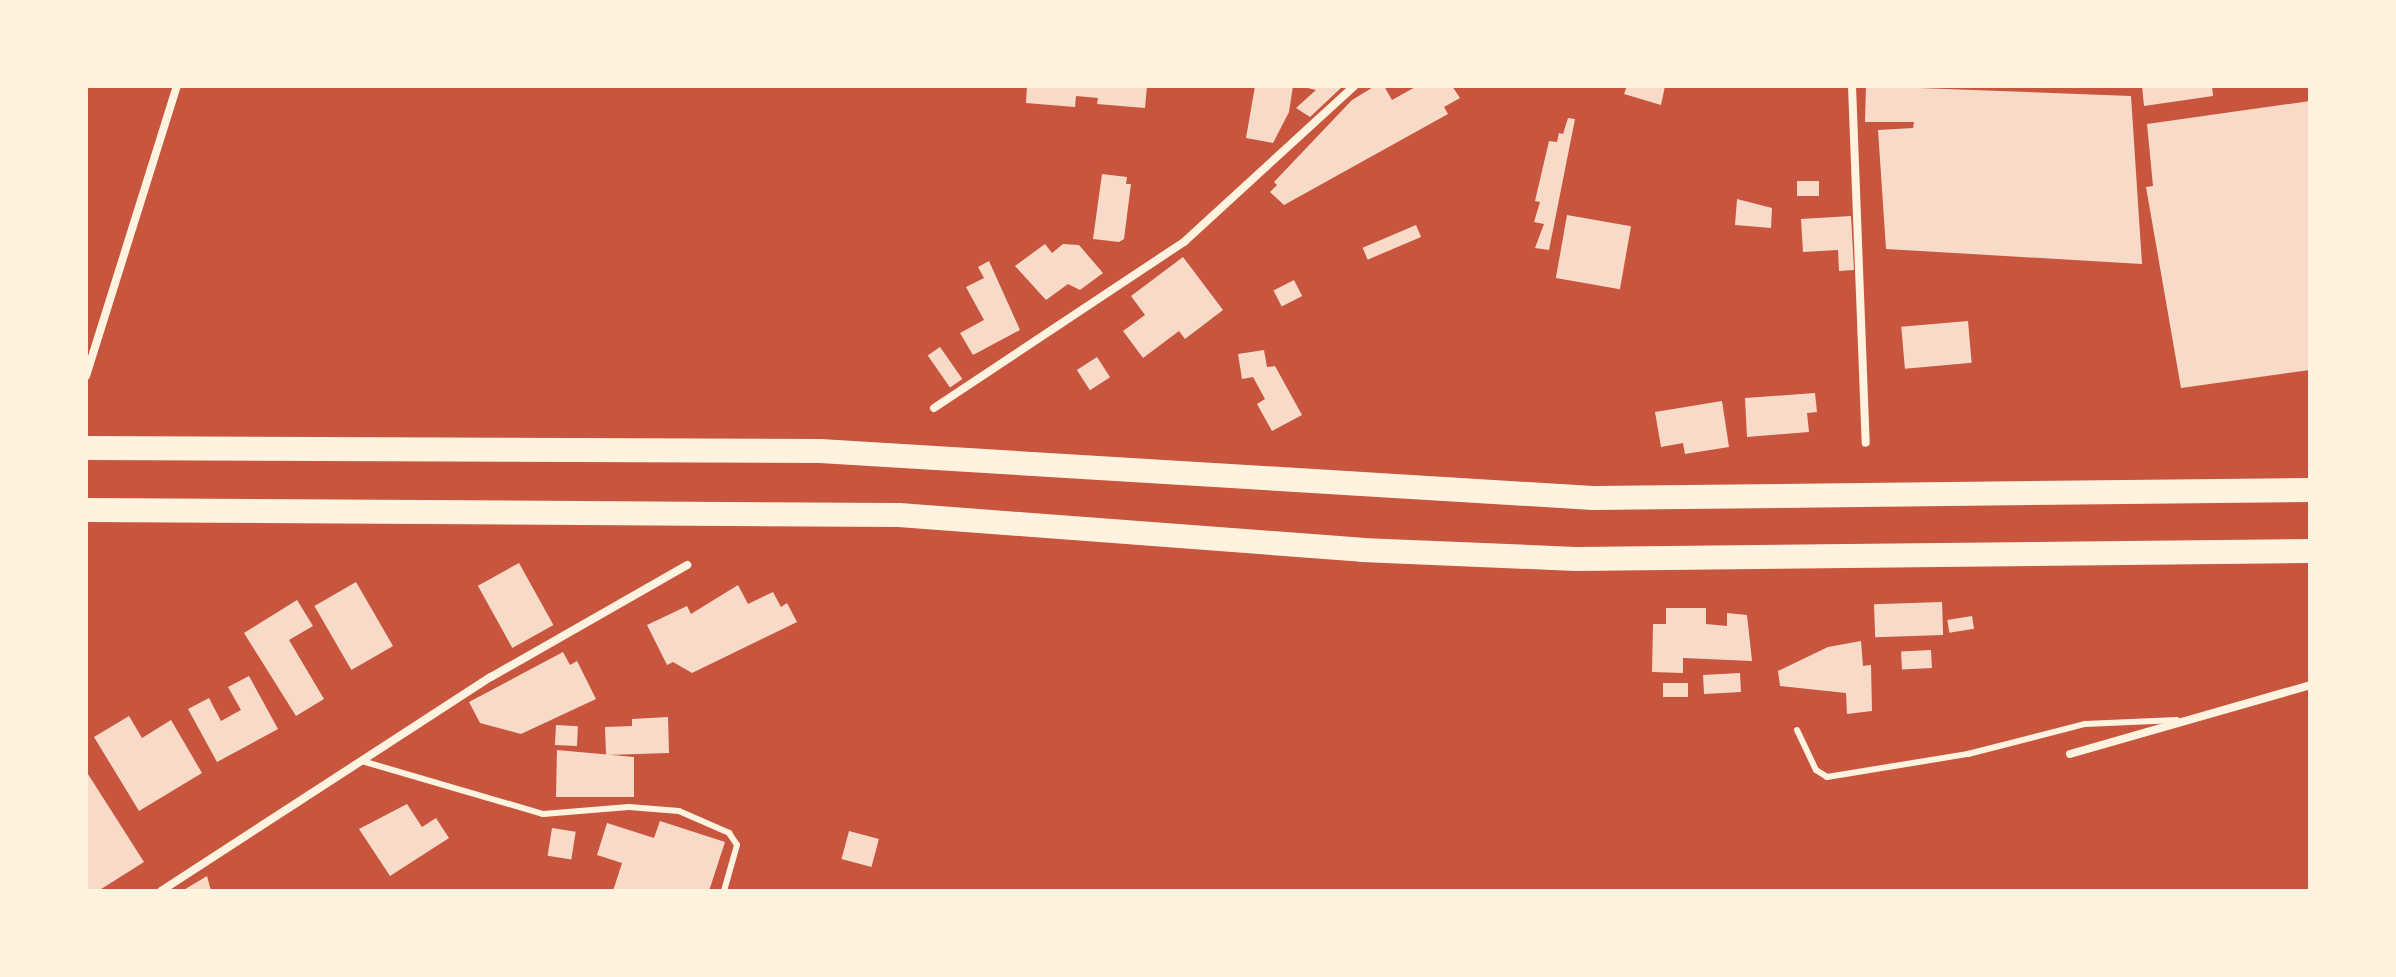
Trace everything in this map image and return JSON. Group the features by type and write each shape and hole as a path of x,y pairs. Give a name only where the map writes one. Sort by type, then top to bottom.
{"highway":[{"path":"86,448 820,451 1593,498 2310,490"},
{"path":"86,510 899,515 1362,550 1576,559 2310,551"}],"street":[{"path":"86,376 177,86"},
{"path":"934,408 1184,242 1354,86"},
{"path":"1852,86 1866,443"},
{"path":"161,891 491,677 687,565"},
{"path":"2070,754 2310,685"}],"lane":[{"path":"1797,730 1816,770 1827,777 1955,757 2085,724 2189,720"},
{"path":"362,761 543,814 629,807 679,811 729,833 737,845 724,891"}],"building":[{"path":"1027,86 1147,86 1145,108 1097,104 1098,98 1076,96 1075,107 1026,103"},
{"path":"1255,86 1293,86 1289,112 1273,143 1246,138"},
{"path":"1299,86 1343,86 1310,117 1296,108 1316,90"},
{"path":"1375,86 1384,86 1392,100 1417,86 1452,86 1460,98 1444,107 1448,114 1284,205 1270,192 1277,185 1274,182 1352,100"},
{"path":"1627,86 1665,86 1661,105 1624,94"},
{"path":"1866,86 2131,96 2142,264 1886,249 1878,130 1913,128 1914,122 1865,122"},
{"path":"2142,86 2212,86 2213,96 2144,106"},
{"path":"2310,101 2310,370 2181,388 2146,187 2153,186 2147,124"},
{"path":"1568,118 1575,119 1549,250 1535,248 1544,224 1534,222 1540,202 1535,201 1549,141 1557,142"},
{"path":"1102,174 1127,177 1126,184 1131,184 1124,239 1119,242 1093,239"},
{"path":"1797,181 1819,181 1819,196 1797,196"},
{"path":"1737,199 1772,208 1771,228 1735,225"},
{"path":"1567,215 1631,226 1620,289 1556,278"},
{"path":"1851,216 1854,270 1839,271 1838,250 1803,252 1801,219"},
{"path":"1416,225 1421,237 1368,260 1363,248"},
{"path":"1045,244 1052,253 1063,244 1079,245 1103,273 1080,290 1068,284 1046,300 1015,266"},
{"path":"1183,257 1223,310 1185,339 1179,331 1143,358 1123,331 1145,315 1131,296"},
{"path":"989,261 1020,330 973,355 960,333 984,320 966,287 984,278 978,267"},
{"path":"1294,280 1302,296 1282,306 1274,290"},
{"path":"1968,321 1972,363 1905,369 1901,327"},
{"path":"940,347 962,379 950,388 928,356"},
{"path":"1264,350 1267,367 1275,366 1302,415 1272,431 1257,404 1265,399 1253,377 1242,379 1238,354"},
{"path":"1097,357 1110,377 1090,390 1077,370"},
{"path":"1815,393 1817,412 1807,413 1809,432 1747,437 1745,398"},
{"path":"1722,401 1729,447 1685,454 1683,443 1661,447 1655,412"},
{"path":"519,563 553,625 512,648 478,586"},
{"path":"356,582 393,646 351,670 314,606"},
{"path":"738,585 748,604 773,592 781,607 787,603 797,622 692,673 673,662 667,665 647,625 687,606 691,614"},
{"path":"297,600 313,626 289,640 324,699 296,716 244,633"},
{"path":"1942,602 1943,635 1875,637 1874,604"},
{"path":"1666,608 1706,608 1706,624 1727,626 1727,613 1747,615 1752,661 1683,658 1683,673 1652,672 1653,624 1666,624"},
{"path":"1972,616 1974,629 1949,633 1947,620"},
{"path":"1861,641 1863,666 1871,665 1872,711 1847,714 1846,693 1780,686 1778,671 1828,647"},
{"path":"1931,650 1932,668 1902,670 1901,652"},
{"path":"563,652 570,665 577,661 596,699 521,734 480,723 469,702"},
{"path":"1740,673 1741,692 1704,694 1703,675"},
{"path":"249,676 278,729 217,762 188,709 209,698 221,721 241,710 228,687"},
{"path":"1663,683 1688,683 1688,697 1663,697"},
{"path":"129,716 142,738 171,720 202,773 139,811 94,737"},
{"path":"668,717 669,753 606,755 605,727 632,726 632,719"},
{"path":"556,725 578,726 577,746 555,745"},
{"path":"557,750 634,757 634,797 556,797"},
{"path":"86,771 144,862 98,891 86,891"},
{"path":"407,804 422,827 436,818 449,838 390,876 359,829"},
{"path":"660,821 725,842 709,891 613,891 622,863 597,855 607,823 654,838"},
{"path":"552,828 576,832 571,859 548,856"},
{"path":"849,831 879,839 871,867 841,859"},
{"path":"207,876 211,891 182,891"}]}
